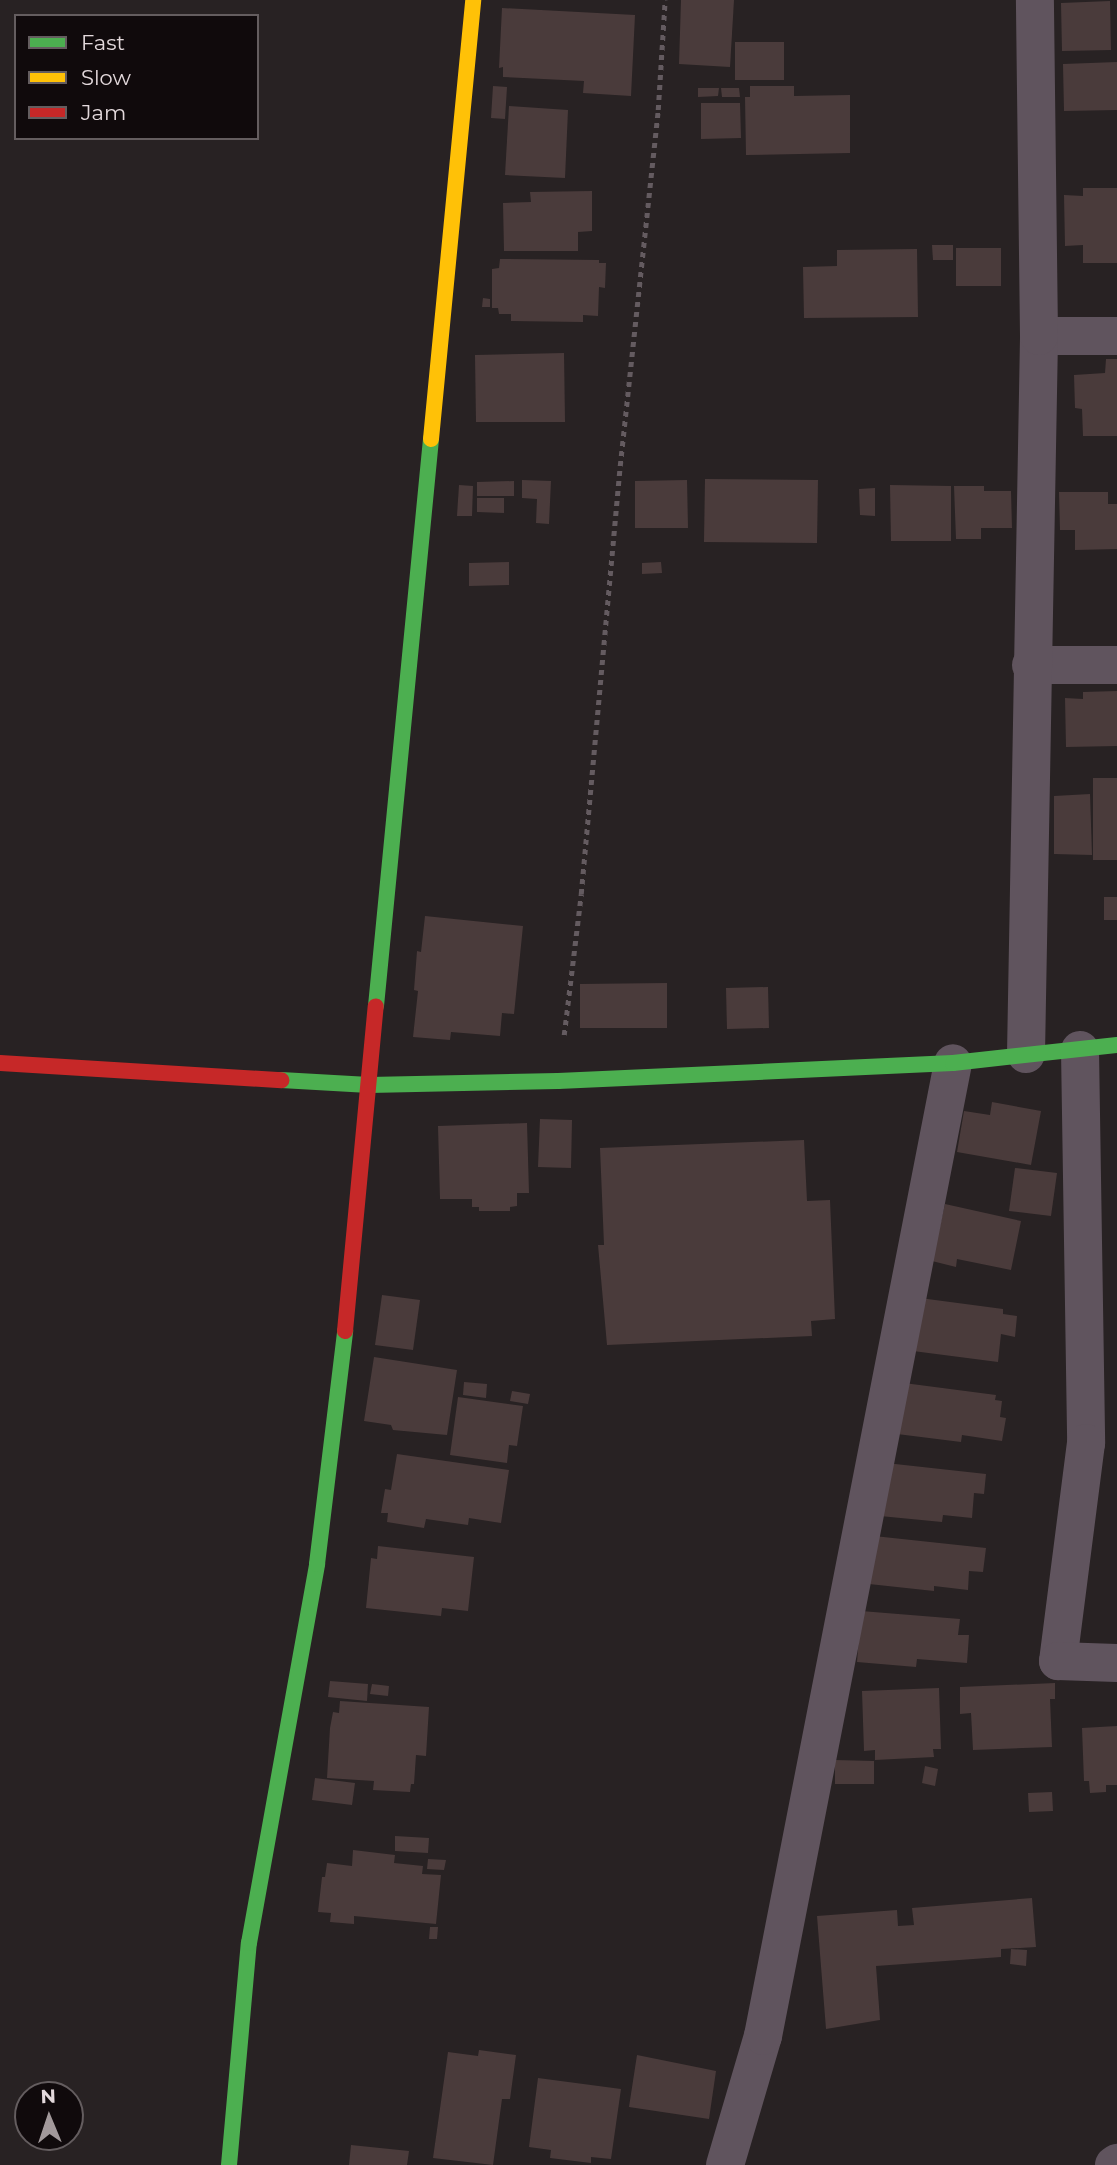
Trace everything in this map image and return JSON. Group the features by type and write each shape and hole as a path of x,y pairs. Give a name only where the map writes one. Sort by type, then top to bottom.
{"street":[{"path":"229,2165 250,1943 317,1564 346,1324 473,0"},
{"path":"1026,1054 1039,336 1035,0"},
{"path":"1039,336 1117,336"},
{"path":"1031,665 1117,665"},
{"path":"0,1063 369,1085 558,1082 953,1063 1117,1045"},
{"path":"1080,1050 1086,1443 1058,1661 1117,1663"},
{"path":"725,2165 769,2010 953,1063"}],"path":[{"path":"558,1082 581,894 619,480 658,110 665,0"}],"building":[{"path":"681,0 734,0 730,67 679,64"},
{"path":"1110,1 1111,50 1062,51 1061,3"},
{"path":"502,8 635,15 631,96 583,93 584,81 503,77 503,67 499,68"},
{"path":"735,42 784,42 784,80 735,80"},
{"path":"1117,62 1117,110 1064,111 1063,64"},
{"path":"493,86 507,87 505,119 491,118"},
{"path":"750,86 794,86 794,96 850,95 850,153 746,155 745,97 750,97"},
{"path":"698,88 719,88 718,96 698,97"},
{"path":"721,88 739,88 740,97 722,97"},
{"path":"701,103 740,103 741,138 701,139"},
{"path":"509,106 568,110 565,178 505,175"},
{"path":"1083,188 1117,188 1117,263 1083,263 1083,245 1065,246 1064,195 1083,196"},
{"path":"592,191 592,231 578,232 578,251 504,251 503,203 531,202 530,192"},
{"path":"932,245 953,245 953,260 933,260"},
{"path":"956,248 1001,248 1001,286 956,286"},
{"path":"917,249 918,317 804,318 803,267 837,266 837,250"},
{"path":"500,259 599,260 599,263 606,263 605,288 599,287 598,316 583,315 583,322 511,321 511,314 499,314 498,308 492,308 492,269 499,268"},
{"path":"483,298 490,299 490,307 482,307"},
{"path":"564,353 565,422 476,422 475,355"},
{"path":"1106,359 1117,359 1117,436 1083,436 1082,409 1075,408 1074,375 1105,373"},
{"path":"705,479 818,480 817,543 704,542"},
{"path":"522,480 551,481 549,524 536,523 537,499 522,498"},
{"path":"687,480 688,528 635,528 635,481"},
{"path":"514,481 514,496 477,496 477,482"},
{"path":"459,485 473,486 472,516 457,516"},
{"path":"890,485 951,486 951,541 891,541"},
{"path":"954,486 984,486 984,491 1011,491 1012,528 981,528 981,539 956,539"},
{"path":"875,488 875,516 860,515 859,489"},
{"path":"1059,492 1108,492 1108,504 1117,504 1117,549 1075,550 1075,530 1060,530"},
{"path":"477,498 504,498 504,513 477,512"},
{"path":"509,562 509,585 469,586 469,563"},
{"path":"661,562 662,573 642,574 642,563"},
{"path":"1117,691 1117,746 1066,747 1065,698 1083,699 1083,692"},
{"path":"1093,778 1117,778 1117,860 1093,860"},
{"path":"1090,794 1092,855 1054,854 1054,796"},
{"path":"1104,897 1117,897 1117,920 1104,920"},
{"path":"425,916 523,926 514,1014 502,1013 500,1036 451,1032 450,1040 413,1037 418,991 414,990 417,951 421,952"},
{"path":"667,983 667,1028 580,1028 580,984"},
{"path":"768,987 769,1028 727,1029 726,988"},
{"path":"992,1102 1041,1111 1031,1165 957,1152 964,1111 990,1115"},
{"path":"540,1119 572,1120 571,1168 538,1167"},
{"path":"527,1123 529,1193 517,1193 517,1206 510,1207 510,1211 479,1211 479,1207 472,1207 472,1199 440,1199 438,1126"},
{"path":"804,1140 807,1201 830,1200 835,1319 811,1321 812,1336 607,1345 598,1245 604,1245 600,1148"},
{"path":"1015,1168 1057,1173 1051,1216 1009,1211"},
{"path":"945,1204 1021,1221 1011,1270 957,1259 956,1267 932,1261"},
{"path":"382,1295 420,1300 413,1350 375,1345"},
{"path":"920,1298 1003,1309 1003,1314 1017,1316 1015,1337 1001,1334 998,1362 913,1351"},
{"path":"374,1357 457,1370 447,1435 393,1430 391,1425 364,1421"},
{"path":"464,1382 487,1384 486,1398 463,1395"},
{"path":"904,1383 996,1395 995,1400 1002,1401 1000,1417 1006,1418 1002,1441 962,1435 961,1442 897,1434"},
{"path":"512,1391 530,1394 528,1404 510,1401"},
{"path":"458,1397 523,1406 517,1446 509,1445 507,1463 450,1455"},
{"path":"397,1454 509,1470 501,1523 469,1518 468,1525 426,1519 424,1528 387,1522 388,1513 381,1513 385,1489 391,1490"},
{"path":"886,1463 986,1474 984,1494 974,1493 972,1518 943,1515 942,1522 880,1516"},
{"path":"874,1536 986,1548 983,1572 969,1571 968,1590 934,1586 934,1591 869,1584"},
{"path":"378,1546 474,1557 468,1611 442,1608 441,1616 366,1608 371,1558 377,1559"},
{"path":"861,1611 960,1619 958,1635 969,1635 967,1663 917,1659 916,1667 857,1662"},
{"path":"330,1681 368,1684 367,1701 328,1697"},
{"path":"1055,1683 1055,1699 1050,1699 1052,1747 973,1750 971,1713 960,1714 960,1687"},
{"path":"372,1684 389,1686 388,1696 370,1694"},
{"path":"939,1688 941,1749 933,1749 934,1757 875,1760 875,1750 864,1751 862,1691"},
{"path":"340,1701 429,1707 426,1756 416,1755 414,1784 411,1784 410,1792 373,1790 374,1781 327,1778 330,1728 333,1712 339,1713"},
{"path":"1117,1726 1117,1785 1106,1785 1106,1792 1090,1793 1089,1781 1084,1781 1082,1728"},
{"path":"835,1760 874,1761 874,1784 835,1784"},
{"path":"925,1766 938,1769 935,1786 922,1783"},
{"path":"315,1778 355,1783 352,1805 312,1800"},
{"path":"1052,1792 1053,1811 1029,1812 1028,1793"},
{"path":"395,1836 429,1838 428,1853 395,1851"},
{"path":"353,1850 395,1855 394,1863 423,1866 422,1874 441,1875 436,1924 354,1916 354,1924 330,1922 331,1913 318,1912 322,1877 325,1877 327,1863 352,1866"},
{"path":"428,1859 446,1860 444,1870 427,1869"},
{"path":"1032,1898 1036,1947 1001,1949 1001,1957 876,1966 880,2020 826,2029 817,1916 897,1910 898,1926 914,1925 912,1908"},
{"path":"430,1927 438,1927 437,1939 429,1939"},
{"path":"1011,1949 1027,1950 1026,1966 1010,1964"},
{"path":"479,2050 516,2055 510,2099 502,2099 493,2165 433,2158 448,2052 478,2056"},
{"path":"637,2055 716,2071 709,2119 629,2107"},
{"path":"538,2078 621,2089 611,2159 591,2157 591,2163 550,2158 551,2150 529,2147"},
{"path":"351,2145 409,2151 407,2165 349,2165"}],"traffic: fast":[{"path":"376,1006 431,439"},
{"path":"281,1080 369,1085 558,1081 953,1063 1117,1045"},
{"path":"229,2165 249,1943 317,1564 345,1331"}],"traffic: slow":[{"path":"431,439 473,0"}],"traffic: jam":[{"path":"345,1331 376,1006"},
{"path":"0,1063 281,1080"}]}
